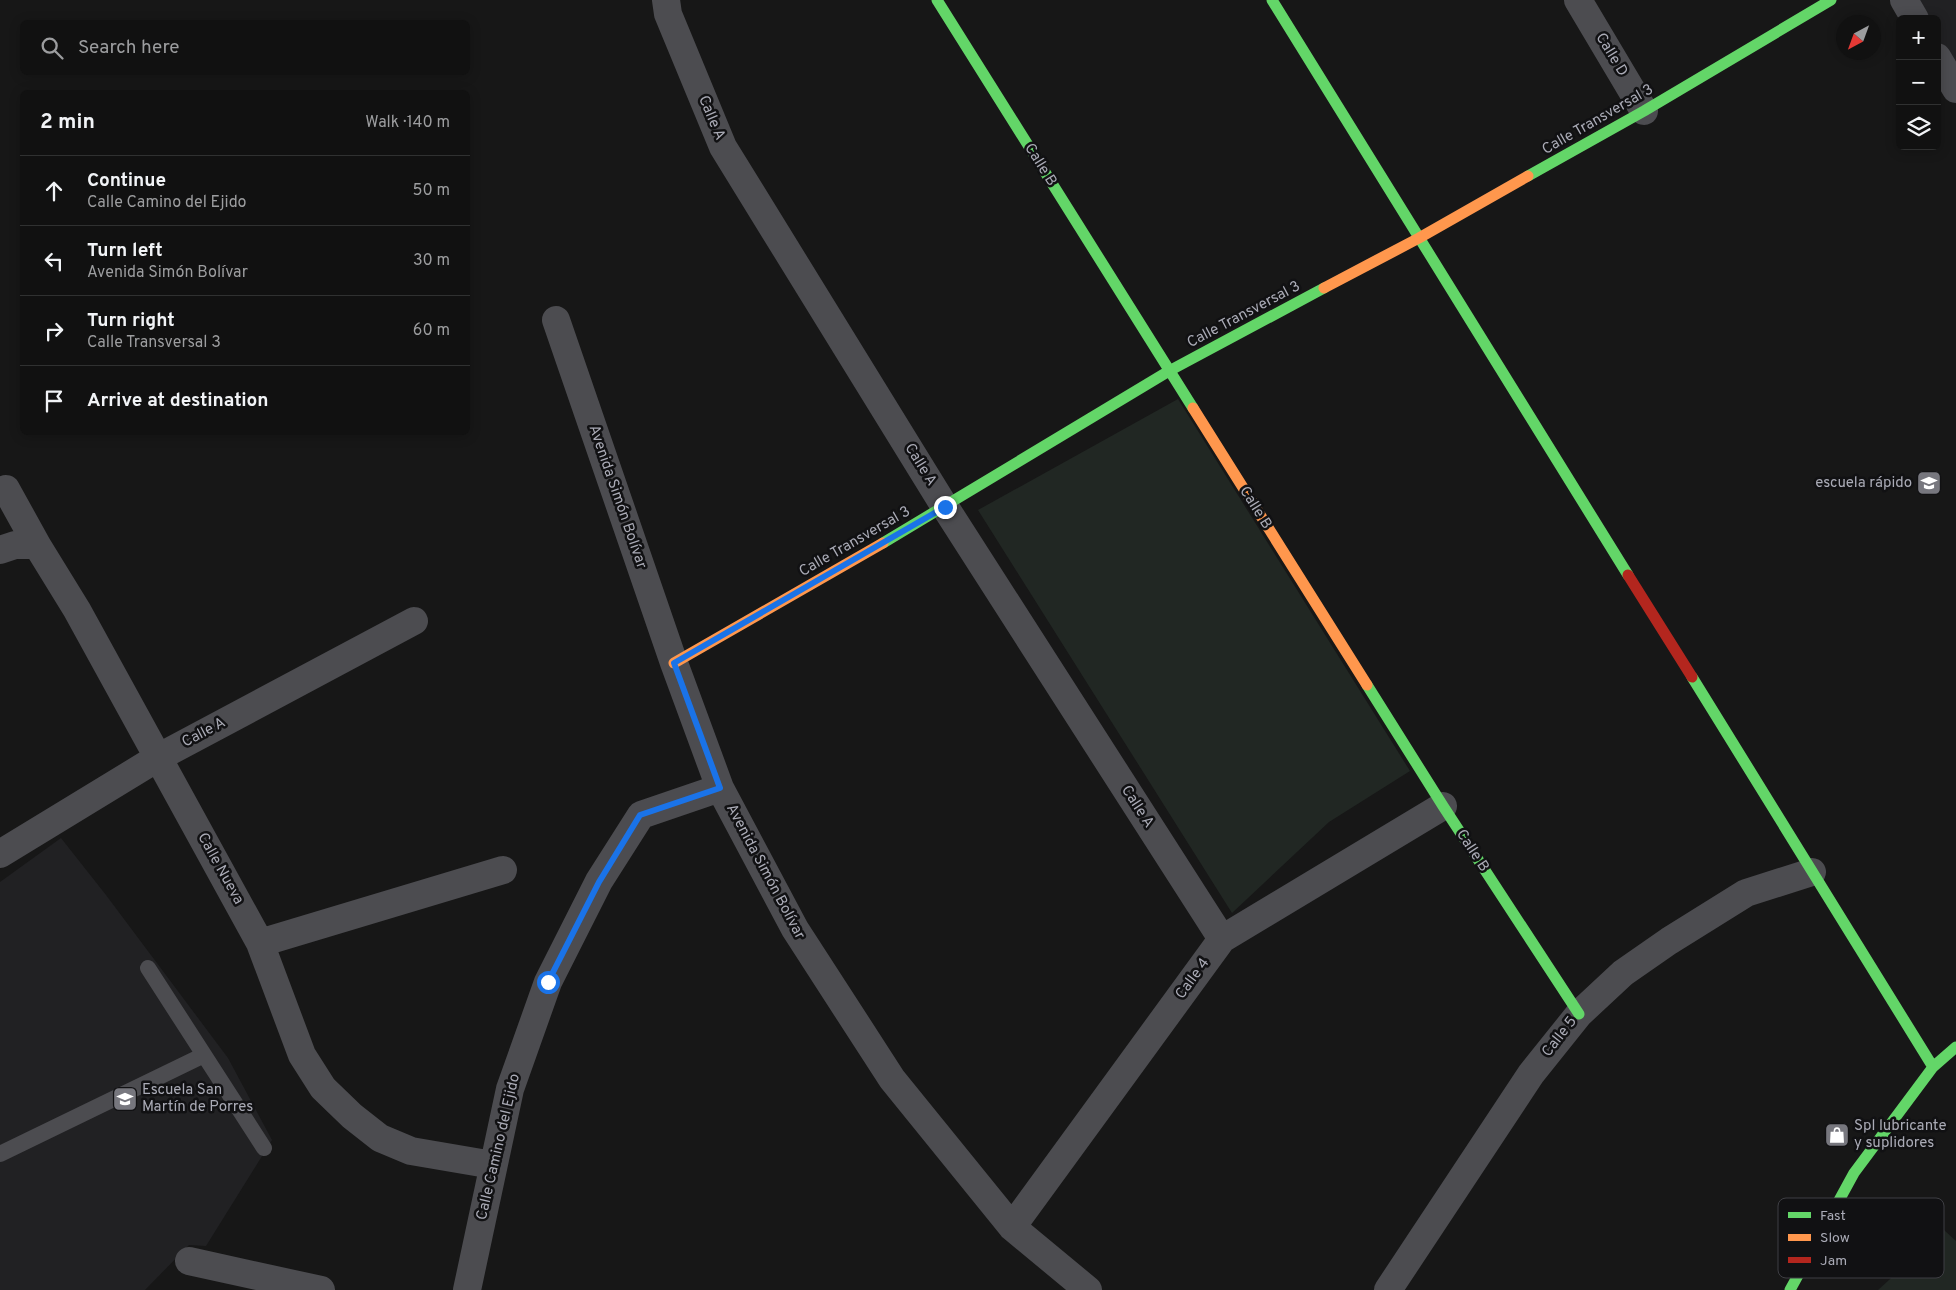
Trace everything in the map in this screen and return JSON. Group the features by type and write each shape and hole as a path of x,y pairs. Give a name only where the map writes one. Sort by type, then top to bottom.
{"street":[{"name":"Calle A","path":"666,0 668,14 723,147 945,507 1222,939"},
{"name":"Calle B","path":"937,0 1443,806 1578,1014"},
{"path":"1272,0 1932,1067"},
{"name":"Calle D","path":"1578,0 1644,111"},
{"name":"Calle Transversal 3","path":"674,663 945,507 1169,371 1420,238 1644,111 1831,0"},
{"path":"1904,0 1913,15"},
{"path":"1939,60 1956,89"},
{"name":"Avenida Simón Bolívar","path":"556,320 674,663 720,788 795,929 892,1079 1012,1228 1088,1290"},
{"name":"Calle Nueva","path":"6,489 37,545 77,610 260,943 302,1055 323,1088 352,1116 380,1138 411,1151 492,1165"},
{"path":"0,550 15,545 37,545"},
{"name":"Calle A","path":"0,854 159,757 414,621"},
{"name":"Calle Camino del Ejido","path":"467,1290 492,1165 510,1089 548,982 599,882 640,815 720,788"},
{"name":"Calle 4","path":"1012,1228 1222,939 1443,806"},
{"path":"260,943 503,870"},
{"name":"Calle 5","path":"1388,1290 1531,1074 1578,1014 1623,973 1669,941 1746,893 1812,872"},
{"path":"1840,1198 1854,1173 1932,1067 1956,1047"},
{"path":"189,1261 321,1290"},
{"path":"1790,1290 1797,1278"}],"lane":[{"path":"148,968 264,1148"},
{"path":"0,1154 204,1055"}],"shaded area":[{"path":"1904,0 1956,0 1956,89 1941,64 1941,15 1913,15"},
{"path":"1178,399 1410,771 1329,822 1232,913 978,510"},
{"name":"Escuela San Martín de Porres","path":"61,838 228,1058 272,1140 206,1246 189,1245 145,1290 0,1290 0,882"},
{"path":"1944,1230 1956,1241 1956,1290 1878,1290 1891,1278 1944,1278"}],"traffic: fast":[{"path":"937,0 1193,408"},
{"path":"1272,0 1628,575"},
{"path":"1528,176 1644,111 1831,0"},
{"path":"883,543 1169,371 1324,288"},
{"path":"1692,677 1933,1067"},
{"path":"1367,685 1443,806 1579,1014"},
{"path":"1840,1198 1854,1173 1933,1067 1956,1047"},
{"path":"1790,1290 1797,1278"}],"traffic: slow":[{"path":"1324,288 1419,238 1528,176"},
{"path":"1193,408 1367,685"},
{"path":"674,663 883,543"}],"traffic: jam":[{"path":"1628,575 1692,677"}],"place":[{"name":"escuela rápido","path":"1929,483"},
{"name":"Escuela San Martín de Porres","path":"125,1099"},
{"name":"Spl lubricante y suplidores","path":"1837,1135"}],"route":[{"path":"548,982 599,882 640,815 720,788 674,663 945,507"}]}
